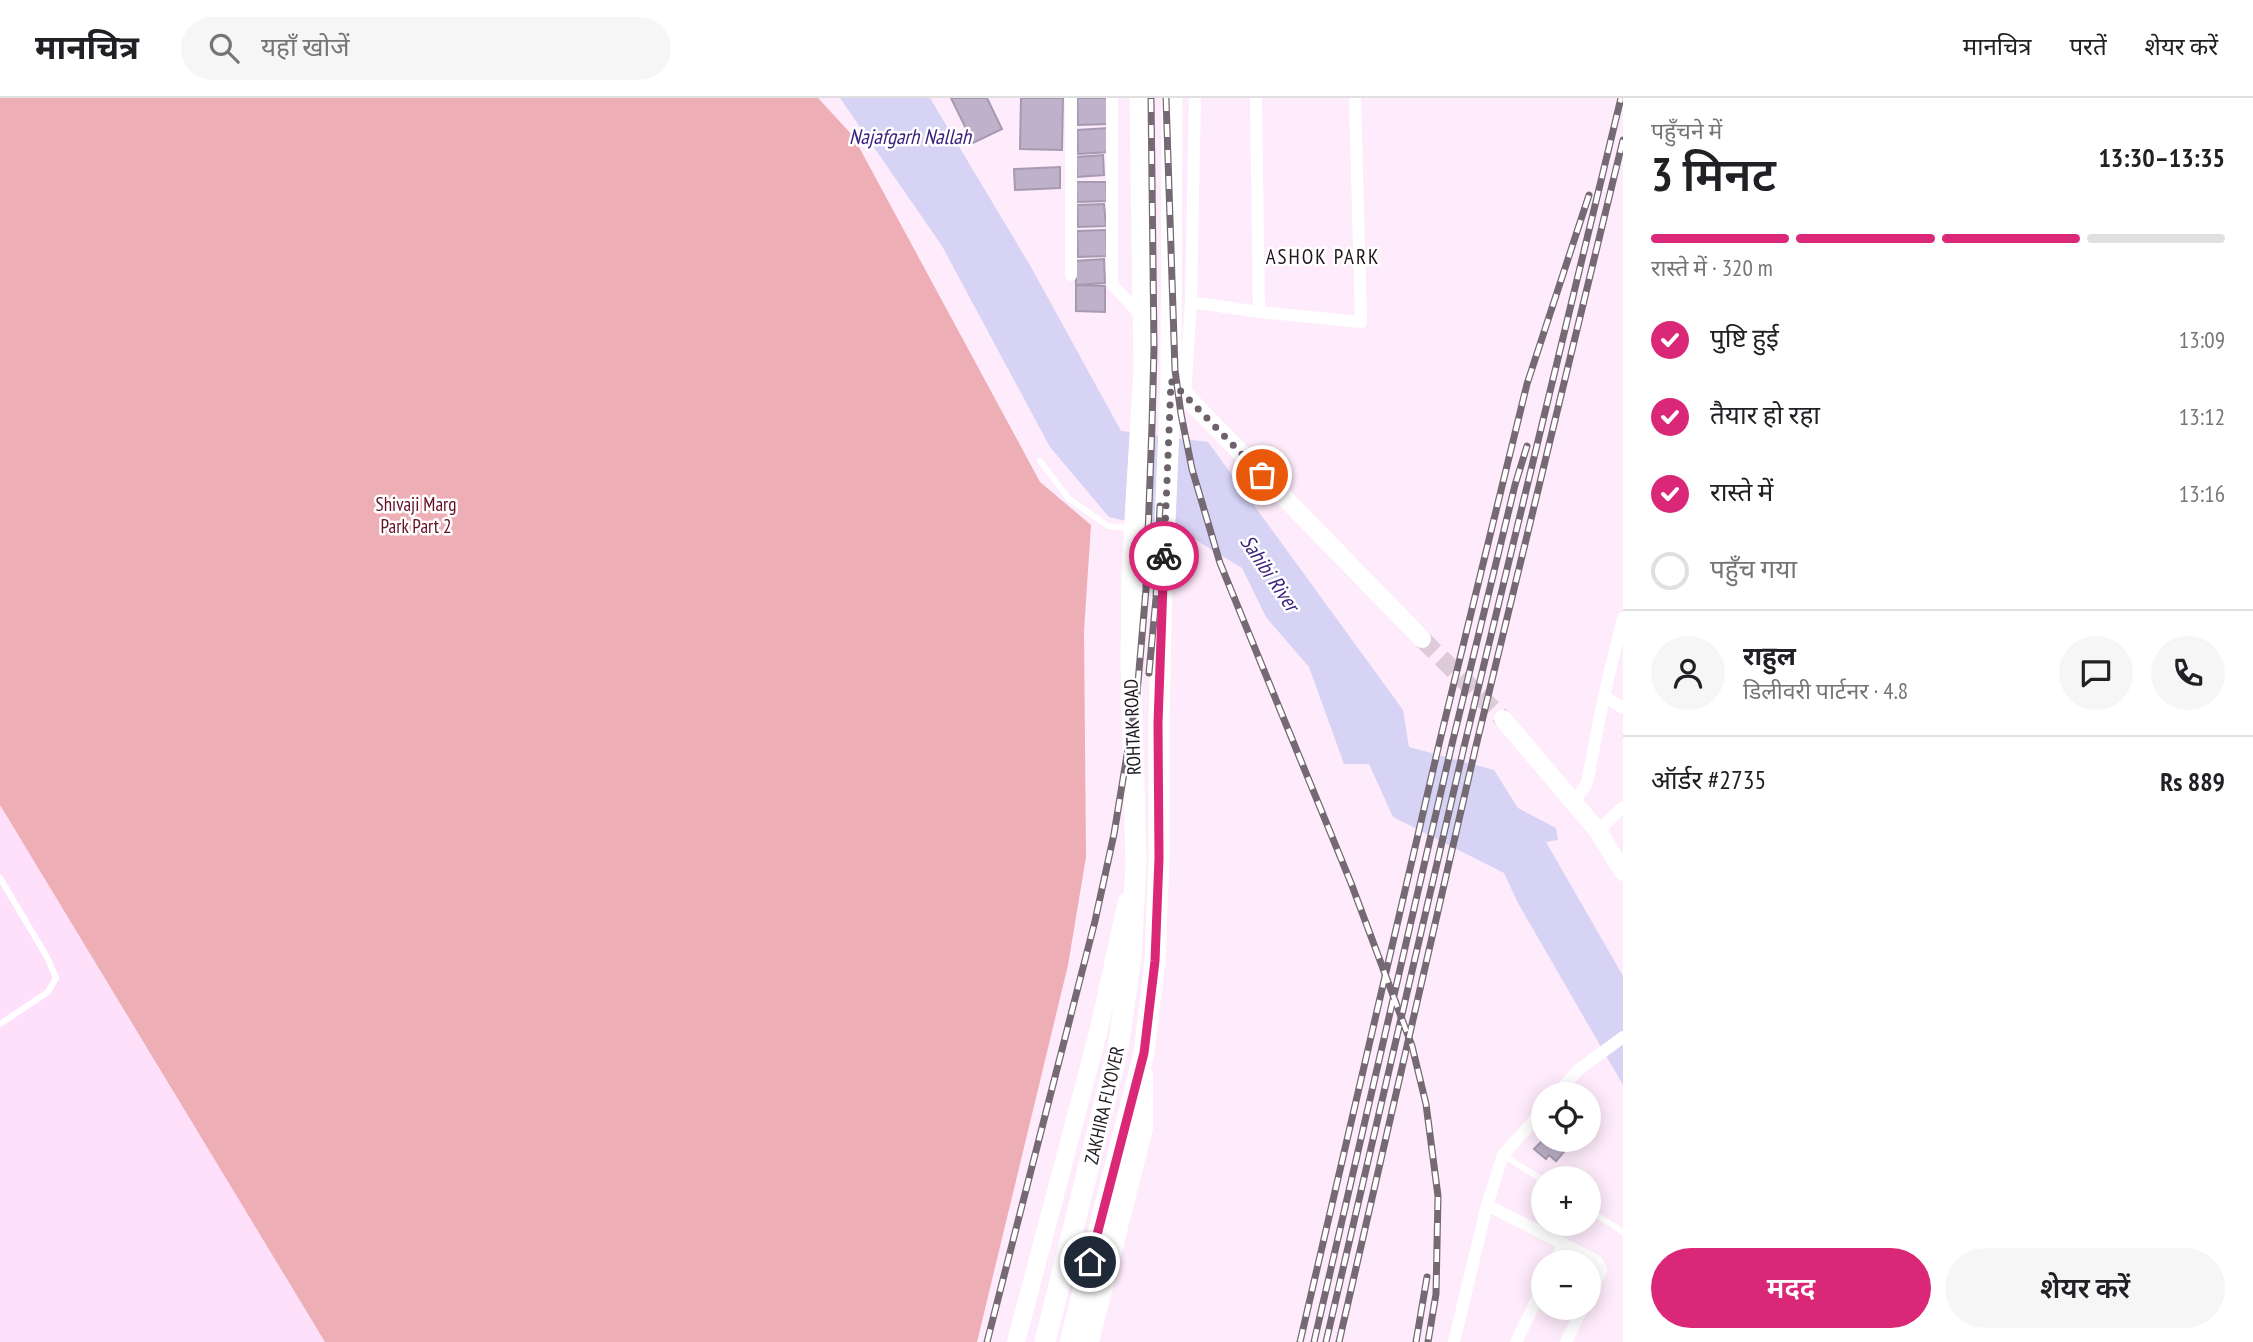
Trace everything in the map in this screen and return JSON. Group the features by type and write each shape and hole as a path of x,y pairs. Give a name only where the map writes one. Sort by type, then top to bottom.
{"main road":[{"name":"ROHTAK ROAD","path":"1016,1342 1098,1033 1136,863 1130,662 1142,423 1140,98"},
{"name":"ROHTAK ROAD","path":"1090,1342 1144,1128 1144,1053 1155,961 1159,858 1158,723 1168,430 1178,388 1172,98"},
{"path":"1178,388 1422,639"},
{"path":"1503,719 1598,831 1623,872"},
{"name":"ZAKHIRA FLYOVER","path":"1045,1340 1118,1048 1131,958 1136,863"},
{"name":"ZAKHIRA FLYOVER","path":"1070,1342 1144,1053"}],"street":[{"path":"1071,98 1071,275"},
{"path":"1112,98 1112,284 1143,317"},
{"path":"1178,388 1191,302 1195,98"},
{"path":"1256,98 1259,312"},
{"path":"1191,302 1361,322 1355,98"},
{"path":"1574,802 1587,783 1623,618"},
{"path":"1604,696 1623,708"},
{"path":"1598,831 1623,807"},
{"path":"1568,1082 1578,1070 1623,1037"},
{"path":"1454,1342 1487,1205 1503,1155 1531,1124"},
{"path":"1487,1205 1576,1250"},
{"path":"1561,1250 1564,1244"},
{"path":"1516,1342 1531,1311"},
{"path":"1566,1342 1577,1320"}],"lane":[{"path":"1040,461 1069,499 1108,526 1135,529"},
{"path":"0,878 47,957 56,978 48,992 0,1024"},
{"path":"1503,1155 1531,1173"},
{"path":"1601,1218 1623,1232"}],"shaded area":[{"path":"0,805 325,1342 0,1342"}],"green space":[{"name":"Shivaji Marg Park Part 2","path":"0,98 818,98 853,136 1040,482 1091,525 1084,631 1086,857 1068,965 977,1342 325,1342 0,805"}],"water":[{"path":"840,98 930,98 1031,267 1121,431 1208,442 1403,710 1409,747 1494,770 1518,808 1556,828 1558,840 1546,842 1623,976 1623,1085 1518,903 1504,873 1393,817 1369,764 1344,764 1309,667 1266,617 1242,568 1186,534 1109,517 1050,447 942,246"}],"building":[{"path":"951,98 987,98 1002,129 973,143"},
{"path":"1021,98 1063,98 1062,150 1020,149"},
{"path":"1077,98 1108,98 1108,124 1078,125"},
{"path":"1108,128 1109,152 1078,154 1077,130"},
{"path":"1103,155 1104,175 1077,177 1076,157"},
{"path":"1060,167 1060,188 1015,190 1014,169"},
{"path":"1076,182 1106,182 1107,201 1077,202"},
{"path":"1104,204 1106,226 1078,227 1077,205"},
{"path":"1106,230 1107,256 1078,257 1077,231"},
{"path":"1104,259 1105,283 1076,285 1075,261"},
{"path":"1076,285 1105,286 1105,312 1076,311"},
{"path":"1538,1152 1564,1152 1556,1161 1549,1155 1546,1159"}],"tunnel":[{"path":"1422,639 1503,719"}],"railway":[{"path":"987,1342 1095,921 1114,834 1137,694 1146,589 1154,348 1151,98"},
{"path":"1166,98 1175,370 1192,469 1220,563 1351,883 1412,1046 1426,1104 1438,1196 1436,1294 1428,1342"},
{"path":"1326,1342 1464,747 1621,98"},
{"path":"1339,1342 1475,750 1623,140"},
{"path":"1300,1342 1440,740 1527,384 1589,195"},
{"path":"1314,1342 1452,744 1515,485 1527,446"},
{"path":"1149,673 1160,506"},
{"path":"1416,1342 1427,1277"}],"way so far":[{"path":"1164,556 1171,381 1262,475"}],"district":[{"name":"ASHOK PARK","path":"1323,256"}],"route":[{"path":"1090,1262 1144,1053 1155,961 1159,858 1158,723 1164,556"}],"water label":[{"name":"Najafgarh Nallah","path":"910,136"},
{"name":"Sahibi River","path":"1270,573"}]}
